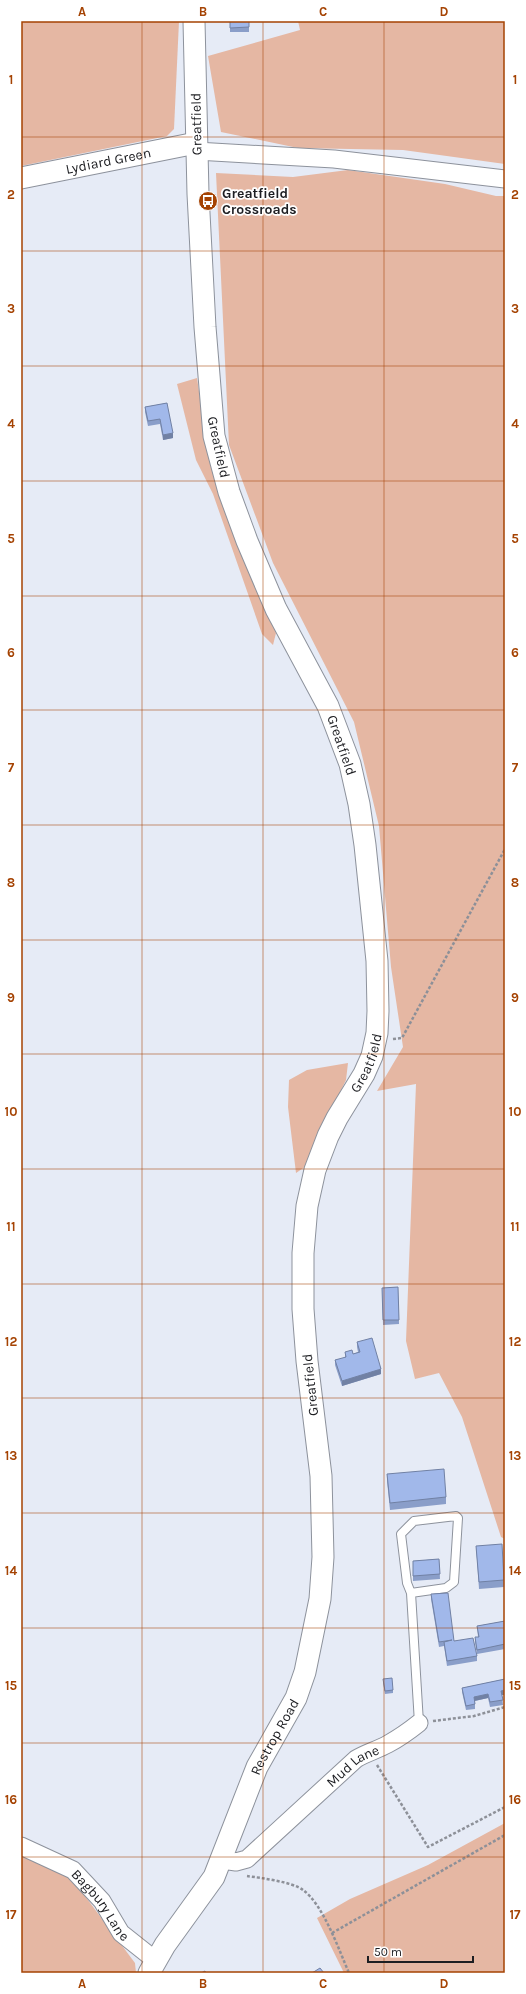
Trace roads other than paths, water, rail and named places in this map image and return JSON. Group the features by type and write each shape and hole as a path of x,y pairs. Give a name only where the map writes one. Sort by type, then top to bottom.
{"street":[{"name":"Greatfield","path":"194,21 196,147 205,327 214,436 229,492 247,541 276,609 328,706 350,764 360,811 375,933 378,1011 376,1042 368,1066 337,1118 326,1142 315,1170 307,1206 303,1254 303,1309 307,1361 321,1476"},
{"name":"Lydiard Green","path":"21,178 196,147"},
{"path":"196,147 334,159 505,179"},
{"name":"Restrop Road","path":"152,1967 214,1877 229,1861 257,1767 296,1698 305,1672 320,1599 322,1578 323,1537 321,1476"},
{"name":"Mud Lane","path":"229,1861 247,1859 264,1846 340,1772 369,1752 387,1745 419,1723"},
{"name":"Bagbury Lane","path":"21,1846 73,1870 102,1902 122,1933 152,1967"}],"lane":[{"path":"411,1593 446,1588 454,1582 458,1518 456,1516 414,1521 401,1534 407,1583 411,1593 419,1723"}],"place":[{"name":"Greatfield Crossroads","path":"208,201"}]}
